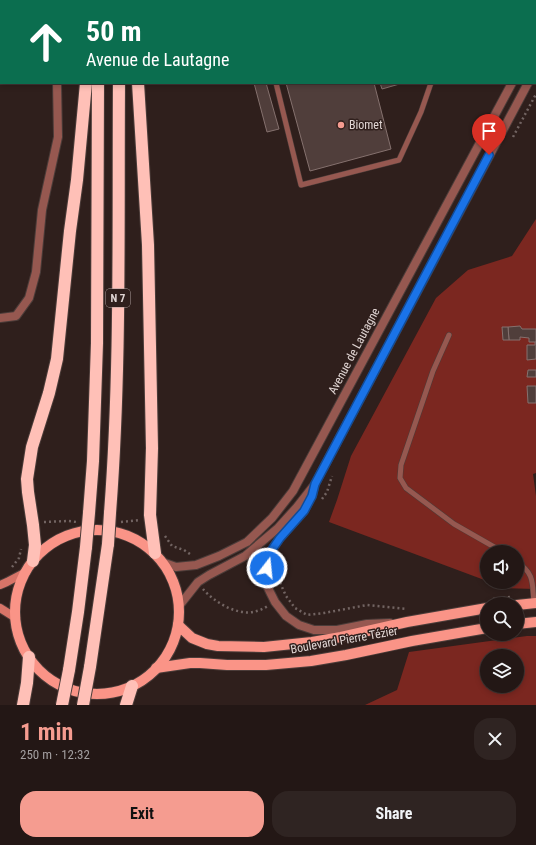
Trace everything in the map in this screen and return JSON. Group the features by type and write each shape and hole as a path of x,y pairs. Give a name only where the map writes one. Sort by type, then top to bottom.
{"highway":[{"path":"36,557 27,479 29,461 36,432 49,393 57,359 70,231 78,180 86,84"},
{"name":"N 7","path":"62,705 78,612 90,514 97,342 98,84"},
{"name":"N 7","path":"83,705 113,517 117,347 118,84"},
{"path":"138,84 148,245 152,448 150,521 158,558"},
{"path":"29,461 34,504 39,524 40,541 36,557"},
{"path":"23,705 30,658"},
{"path":"126,705 132,686"}],"main road":[{"path":"108,530 128,536 138,541 158,558 169,573 174,584 179,606 178,625 172,644 156,668 141,681 132,686 108,693 95,694 70,689 47,676 38,668 30,658 18,632 16,606 17,595 26,572 36,557 48,546 71,534 84,531 108,530"},
{"path":"0,584 26,572"},
{"path":"524,604 535,603"},
{"name":"Boulevard Pierre Tézier","path":"178,625 192,638 207,644 218,646 264,647 312,642 341,637 480,606"},
{"path":"0,608 16,618"},
{"path":"524,623 536,622"},
{"name":"Boulevard Pierre Tézier","path":"156,668 190,663 266,665 311,661 480,629"}],"street":[{"path":"0,318 16,316 29,298 36,272 42,210 58,137 58,84"},
{"name":"Avenue de Lautagne","path":"158,558 176,567 196,565 220,556 247,542 272,518 293,491 511,84"},
{"path":"179,606 198,582 209,574 245,556 278,528 315,484 527,84"},
{"path":"315,484 312,496 304,511 280,538 271,551 267,568 267,586 275,602 286,616 299,625 314,630 337,630 367,624 407,622"}],"lane":[{"path":"276,84 301,185 398,160 421,112 431,84"},
{"path":"449,335 433,371 401,466 400,478 406,488 454,524 491,545"},
{"path":"524,568 531,577 535,603"}],"path":[{"path":"113,517 158,521 162,524 165,535 172,546 184,550 190,554 191,566"},
{"path":"39,524 44,522 80,522"},
{"path":"10,570 18,558 23,543"},
{"path":"198,582 206,593 224,606 238,611 259,611 286,596 294,608 307,615 368,605 404,610 410,609"}],"shaded area":[{"path":"536,219 536,473 533,474 536,496 536,589 524,589 524,545 480,545 480,578 329,522 351,456 436,298 468,270 512,256"},
{"path":"524,636 536,636 536,705 365,705 397,690 409,652 490,641 524,641"}],"building":[{"path":"254,84 266,84 279,129 267,132"},
{"name":"Biomet","path":"286,84 374,84 391,149 310,171"},
{"name":"Biomet","path":"380,84 400,84 382,89"},
{"path":"520,326 522,329 536,329 536,342 529,342 529,338 520,337 520,340 509,340 508,327"},
{"path":"502,327 508,327 509,340 503,340"},
{"path":"535,342 536,359 527,360 527,345 535,345"},
{"path":"528,370 536,370 536,377 527,377"},
{"path":"527,386 536,386 536,403 528,403"}],"place":[{"name":"Biomet","path":"341,125"}],"route":[{"path":"267,568 271,551 280,538 304,511 312,496 315,484 489,155"}]}
